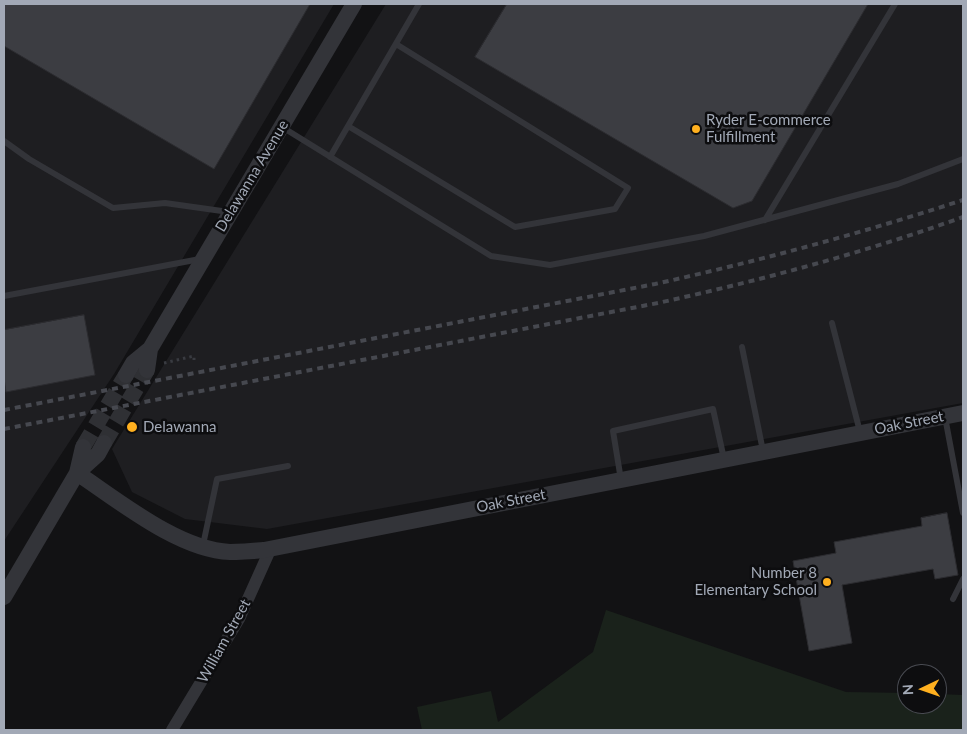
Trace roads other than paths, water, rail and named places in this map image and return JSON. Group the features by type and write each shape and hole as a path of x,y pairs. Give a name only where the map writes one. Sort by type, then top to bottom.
{"street":[{"name":"Delawanna Avenue","path":"126,375 133,364 150,349 354,4"},
{"name":"Delawanna Avenue","path":"150,349 154,367"},
{"name":"Oak Street","path":"77,473 165,531 185,541 229,552 270,550 390,524 963,412"},
{"path":"4,597 77,473 98,454 104,443"},
{"path":"77,473 83,447"},
{"name":"William Street","path":"172,730 239,619 270,550"}],"lane":[{"path":"330,157 419,4"},
{"path":"765,220 895,4"},
{"path":"348,126 515,227 614,209 628,188 396,44"},
{"path":"281,127 491,256 550,265 704,236 898,184 963,159"},
{"path":"4,141 29,159 113,208 165,203 231,212"},
{"path":"4,296 204,258"},
{"path":"832,323 860,433"},
{"path":"742,347 763,452"},
{"path":"621,480 614,431 713,409 725,460"},
{"path":"945,416 963,513"},
{"path":"203,546 217,479 288,466"},
{"path":"953,599 963,579"}],"tunnel":[{"path":"104,443 147,370"},
{"path":"83,447 126,375"}],"railway":[{"path":"4,410 655,284 810,246 963,200"},
{"path":"4,429 658,303 812,265 963,217"}],"place":[{"name":"Ryder E-commerce Fulfillment","path":"696,129"},
{"name":"Delawanna","path":"132,427"},
{"name":"Number 8 Elementary School","path":"827,582"}]}
